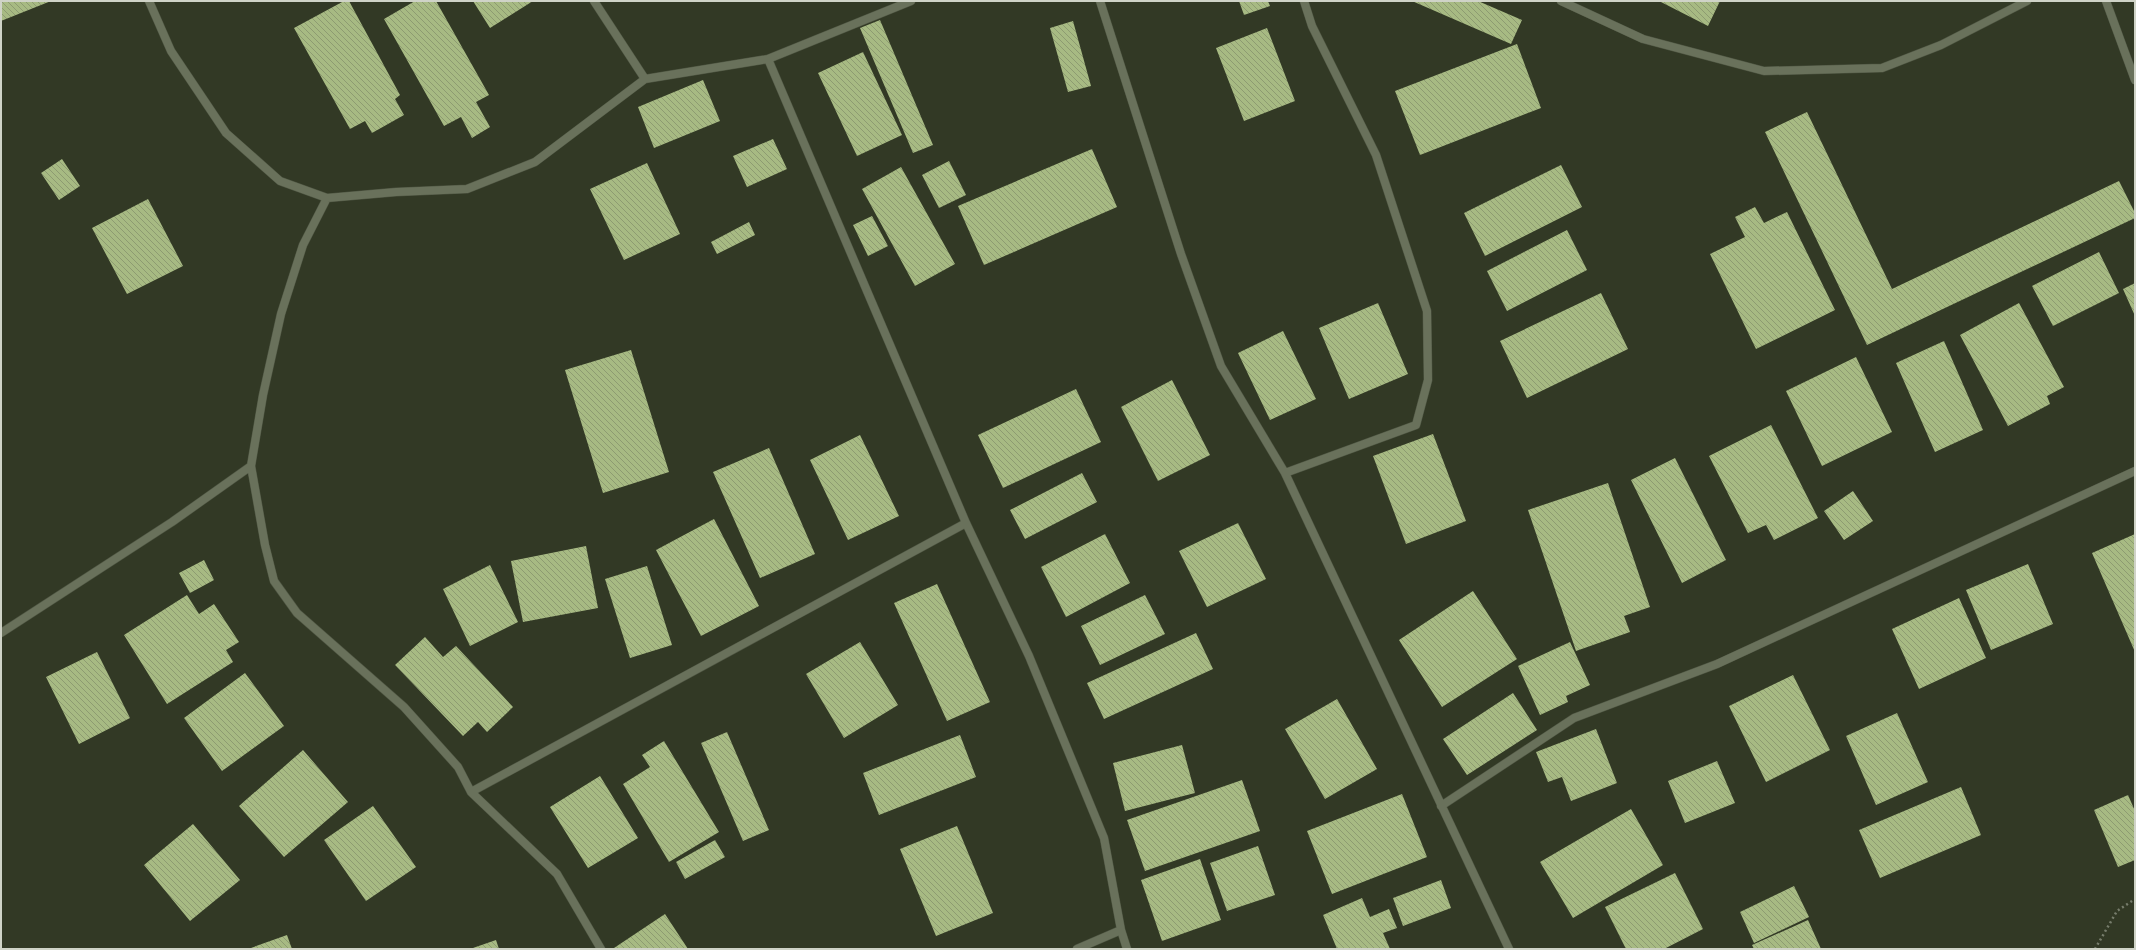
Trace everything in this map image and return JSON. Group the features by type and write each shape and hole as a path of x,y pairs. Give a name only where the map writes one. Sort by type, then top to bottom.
{"street":[{"path":"149,1 171,51 226,133 280,181 327,198 467,188 535,162 645,79 768,59 911,1"},
{"path":"594,1 645,79"},
{"path":"1100,1 1181,254 1222,366 1285,473 1509,949"},
{"path":"1285,473 1416,425 1428,380 1427,311 1376,154 1312,26 1304,1"},
{"path":"1561,1 1643,40 1764,71 1882,68 1941,45 2027,1"},
{"path":"2106,1 2135,80"},
{"path":"768,59 966,523 1029,656 1104,838 1121,930 1127,949"},
{"path":"327,198 303,245 281,314 263,395 251,466 265,545 274,581 297,613 404,707 458,767 471,792 557,874 601,949"},
{"path":"1,633 172,522 251,466"},
{"path":"1441,806 1574,718 1717,664 2135,471"},
{"path":"471,792 966,523"},
{"path":"1077,949 1121,930"}],"path":[{"path":"2095,949 2117,911 2135,899"}],"building":[{"path":"1,1 51,1 1,21"},
{"path":"344,1 349,1 400,95 395,99 404,115 372,133 365,121 350,129 294,28"},
{"path":"415,1 436,1 489,95 476,102 490,127 472,138 461,117 444,126 384,19"},
{"path":"473,1 533,1 490,28"},
{"path":"1239,1 1268,1 1270,6 1244,15"},
{"path":"1412,1 1478,1 1522,20 1511,44"},
{"path":"1659,1 1720,1 1708,26"},
{"path":"880,20 933,145 913,153 860,28"},
{"path":"1073,21 1091,86 1068,92 1050,28"},
{"path":"1267,28 1295,101 1244,121 1216,48"},
{"path":"1517,44 1541,108 1420,155 1395,91"},
{"path":"863,52 902,135 857,156 818,73"},
{"path":"703,80 720,121 654,148 638,107"},
{"path":"1807,112 1892,289 2119,181 2135,213 2135,218 1867,345 1765,132"},
{"path":"773,139 787,169 747,187 733,156"},
{"path":"1092,149 1117,207 984,265 958,206"},
{"path":"62,159 80,186 59,200 41,173"},
{"path":"949,161 966,195 939,208 922,175"},
{"path":"647,163 680,234 624,260 590,189"},
{"path":"1561,165 1582,207 1485,256 1464,213"},
{"path":"901,167 955,264 915,286 862,189"},
{"path":"148,199 183,266 127,294 92,228"},
{"path":"1755,207 1764,223 1787,212 1835,310 1756,349 1710,254 1745,237 1735,217"},
{"path":"872,216 888,246 868,256 853,225"},
{"path":"749,222 755,235 717,254 711,242"},
{"path":"1567,230 1587,270 1507,311 1487,271"},
{"path":"2099,252 2119,293 2053,326 2032,286"},
{"path":"2135,283 2135,316 2123,289"},
{"path":"1601,293 1628,349 1527,398 1500,341"},
{"path":"1378,303 1408,374 1349,399 1319,328"},
{"path":"2019,303 2064,387 2047,396 2050,404 2008,426 1960,335"},
{"path":"1283,331 1316,399 1270,420 1238,353"},
{"path":"1944,341 1983,430 1935,452 1896,363"},
{"path":"631,350 669,472 603,493 565,370"},
{"path":"1856,357 1892,432 1822,466 1786,391"},
{"path":"1172,380 1210,455 1158,481 1121,407"},
{"path":"1076,389 1101,442 1003,488 978,435"},
{"path":"1771,425 1818,518 1774,540 1766,525 1748,533 1709,456"},
{"path":"1433,434 1466,521 1406,544 1373,456"},
{"path":"860,435 899,516 848,540 810,460"},
{"path":"769,448 815,554 760,578 713,472"},
{"path":"1675,458 1726,560 1682,583 1631,480"},
{"path":"1082,473 1097,502 1025,539 1010,510"},
{"path":"1608,483 1650,607 1624,616 1630,632 1576,651 1528,510"},
{"path":"1853,491 1873,521 1844,540 1824,511"},
{"path":"714,519 759,606 701,636 656,550"},
{"path":"1238,523 1266,579 1207,607 1179,551"},
{"path":"1105,534 1130,583 1066,617 1041,567"},
{"path":"2135,534 2135,652 2092,553"},
{"path":"586,546 598,608 523,622 511,561"},
{"path":"204,560 214,580 190,593 179,573"},
{"path":"2028,564 2053,624 1991,650 1966,590"},
{"path":"490,565 518,622 470,646 443,589"},
{"path":"647,566 672,645 630,658 605,579"},
{"path":"937,584 990,702 947,721 894,603"},
{"path":"1473,591 1517,659 1442,707 1399,640"},
{"path":"187,595 199,614 214,604 239,642 226,650 233,662 167,704 124,635"},
{"path":"1145,595 1165,634 1100,665 1081,626"},
{"path":"1959,598 1986,658 1919,689 1892,629"},
{"path":"1196,633 1213,669 1104,719 1087,683"},
{"path":"425,637 443,657 456,646 513,707 487,732 478,722 463,736 395,665"},
{"path":"860,642 898,705 844,738 806,674"},
{"path":"1570,642 1590,685 1566,696 1568,702 1540,715 1518,666"},
{"path":"97,652 130,718 79,744 46,677"},
{"path":"245,673 284,726 222,771 184,718"},
{"path":"1793,675 1830,750 1766,782 1729,706"},
{"path":"1513,693 1537,730 1467,775 1443,739"},
{"path":"1337,699 1377,769 1325,799 1285,729"},
{"path":"1897,713 1928,782 1876,805 1846,736"},
{"path":"1596,729 1617,783 1571,801 1562,777 1548,782 1536,752"},
{"path":"727,732 769,830 743,841 701,743"},
{"path":"960,735 976,777 879,815 863,773"},
{"path":"664,741 719,832 669,862 623,784 650,767 642,755"},
{"path":"1182,745 1195,793 1125,811 1113,763"},
{"path":"303,750 348,802 284,857 239,806"},
{"path":"1717,761 1735,803 1685,823 1668,781"},
{"path":"600,776 638,838 588,868 550,807"},
{"path":"1242,780 1260,831 1145,871 1127,820"},
{"path":"1961,787 1981,835 1880,878 1859,830"},
{"path":"1402,794 1427,857 1332,894 1307,831"},
{"path":"2128,795 2135,811 2135,860 2118,867 2094,810"},
{"path":"373,806 416,867 366,901 324,840"},
{"path":"1631,809 1663,865 1573,918 1540,862"},
{"path":"193,824 240,880 190,921 144,865"},
{"path":"957,826 993,913 936,936 900,849"},
{"path":"715,840 725,857 685,879 676,862"},
{"path":"1258,846 1275,895 1227,911 1210,863"},
{"path":"1200,859 1221,920 1162,941 1141,880"},
{"path":"1675,873 1703,929 1664,949 1626,949 1605,907"},
{"path":"1441,880 1451,908 1403,926 1393,898"},
{"path":"1794,886 1809,917 1754,943 1740,912"},
{"path":"1362,898 1370,917 1389,909 1397,928 1383,933 1390,949 1337,949 1323,915"},
{"path":"665,914 688,949 614,948"},
{"path":"1808,920 1821,949 1754,949 1752,945"},
{"path":"287,935 292,949 248,949"},
{"path":"496,940 499,949 470,949"}]}
